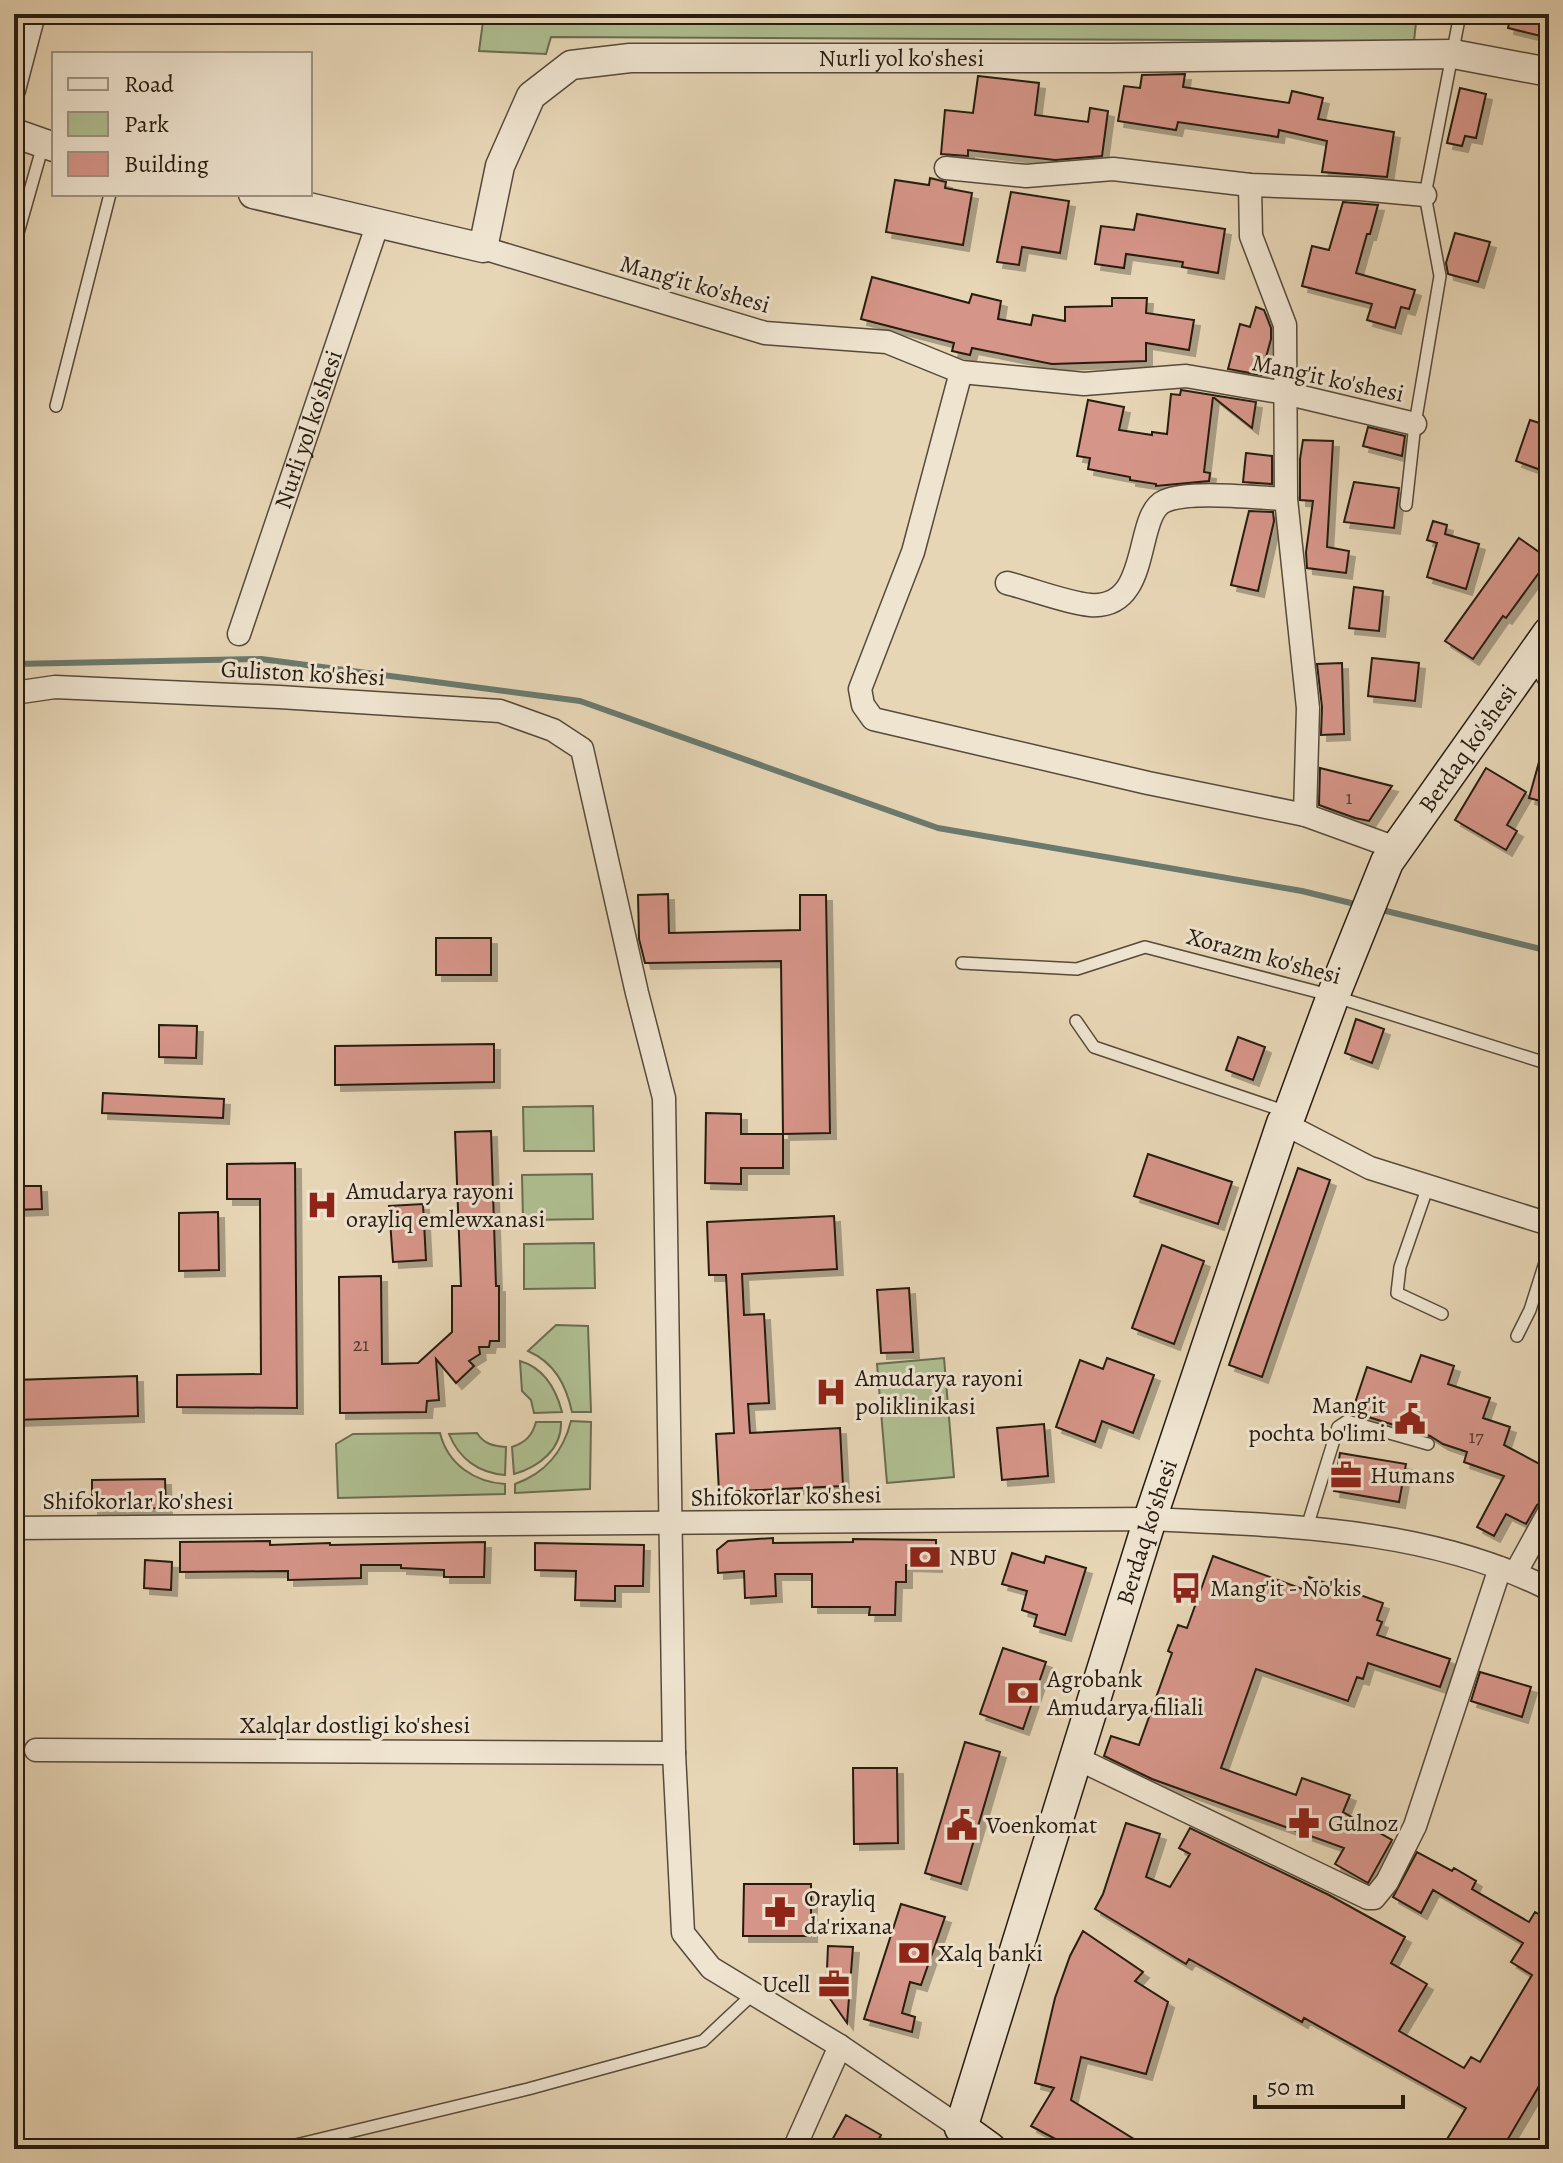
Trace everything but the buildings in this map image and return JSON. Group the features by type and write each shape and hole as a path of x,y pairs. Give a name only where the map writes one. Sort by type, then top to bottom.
{"main road":[{"name":"Berdaq ko'shesi","path":"961,2128 1150,1519 1286,1118 1333,996 1392,855 1544,655"},
{"path":"961,2128 990,2149"}],"street":[{"path":"14,90 34,14"},
{"name":"Nurli yol ko'shesi","path":"483,248 500,166 531,96 571,65 630,58 1453,54 1549,72"},
{"path":"14,133 48,146"},
{"path":"946,168 1026,176 1113,169 1250,185 1425,195"},
{"path":"1250,185 1251,236 1285,325 1286,499 1308,708 1305,815"},
{"path":"262,196 483,248"},
{"name":"Nurli yol ko'shesi","path":"239,634 378,223"},
{"name":"Mang'it ko'shesi","path":"483,248 765,333 887,342 961,372 1084,384 1186,376 1285,393 1415,424"},
{"path":"961,372 913,552 860,689 863,705 873,719 1148,783 1305,815 1392,855"},
{"path":"1007,583 1090,605 1109,603 1132,583 1154,509 1164,501 1188,496 1286,499"},
{"name":"Guliston ko'shesi","path":"14,693 55,687 500,711 553,730 582,749 664,1098 672,1523"},
{"path":"1286,1118 1370,1168 1549,1224"},
{"path":"1074,1757 1368,1898 1374,1898 1387,1882 1415,1826 1508,1570 1549,1512"},
{"name":"Shifokorlar ko'shesi","path":"14,1528 1150,1519 1307,1527 1408,1541 1508,1570 1549,1589"},
{"path":"672,1523 674,1753 683,1933 711,1968 840,2046 961,2128"},
{"name":"Xalqlar dostligi ko'shesi","path":"36,1750 674,1753"},
{"path":"794,2149 840,2046"}],"lane":[{"path":"1406,505 1415,424 1440,276 1425,195 1460,14"},
{"path":"14,247 48,146"},
{"path":"56,406 109,196"},
{"name":"Xorazm ko'shesi","path":"962,963 1077,969 1145,947 1333,996 1549,1064"},
{"path":"1076,1021 1094,1047 1286,1118"},
{"path":"1428,1186 1400,1267 1397,1293 1442,1314"},
{"path":"1517,1336 1530,1310 1549,1250"},
{"path":"1307,1527 1338,1427 1347,1421 1428,1444"},
{"path":"279,2149 528,2089 703,2041 753,1994"}],"green space":[{"path":"484,14 1417,14 1414,41 551,37 546,54 479,51"},
{"path":"593,1106 594,1151 524,1151 523,1107"},
{"path":"592,1174 593,1219 523,1220 522,1175"},
{"path":"594,1243 595,1288 524,1289 524,1244"},
{"path":"556,1325 588,1326 591,1412 572,1412 558,1376 545,1362 528,1351"},
{"path":"944,1358 954,1477 887,1483 877,1364"},
{"path":"520,1361 548,1380 562,1412 534,1413 531,1400 522,1391"},
{"path":"571,1421 591,1422 590,1489 515,1493 515,1484 536,1474 552,1460"},
{"path":"536,1422 561,1422 558,1441 540,1462 514,1474 512,1447 528,1438"},
{"path":"440,1433 456,1463 483,1480 505,1484 505,1494 338,1498 336,1444 353,1434"},
{"path":"477,1433 489,1444 506,1447 505,1475 471,1463 458,1451 449,1434"}],"waterway":[{"path":"14,664 261,659 580,701 938,828 1302,891 1359,905"},
{"path":"1378,909 1549,951"}],"place":[{"name":"Amudarya rayoni orayliq emlewxanasi","path":"322,1205"},
{"name":"Amudarya rayoni poliklinikasi","path":"831,1392"},
{"name":"Mang'it pochta bo'limi","path":"1410,1419"},
{"name":"Humans","path":"1346,1475"},
{"name":"NBU","path":"925,1557"},
{"name":"Mang'it - No'kis","path":"1186,1588"},
{"name":"Agrobank Amudarya filiali","path":"1023,1693"},
{"name":"Gulnoz","path":"1304,1823"},
{"name":"Voenkomat","path":"962,1825"},
{"name":"Orayliq da'rixana","path":"780,1912"},
{"name":"Xalq banki","path":"914,1953"},
{"name":"Ucell","path":"834,1984"}]}
